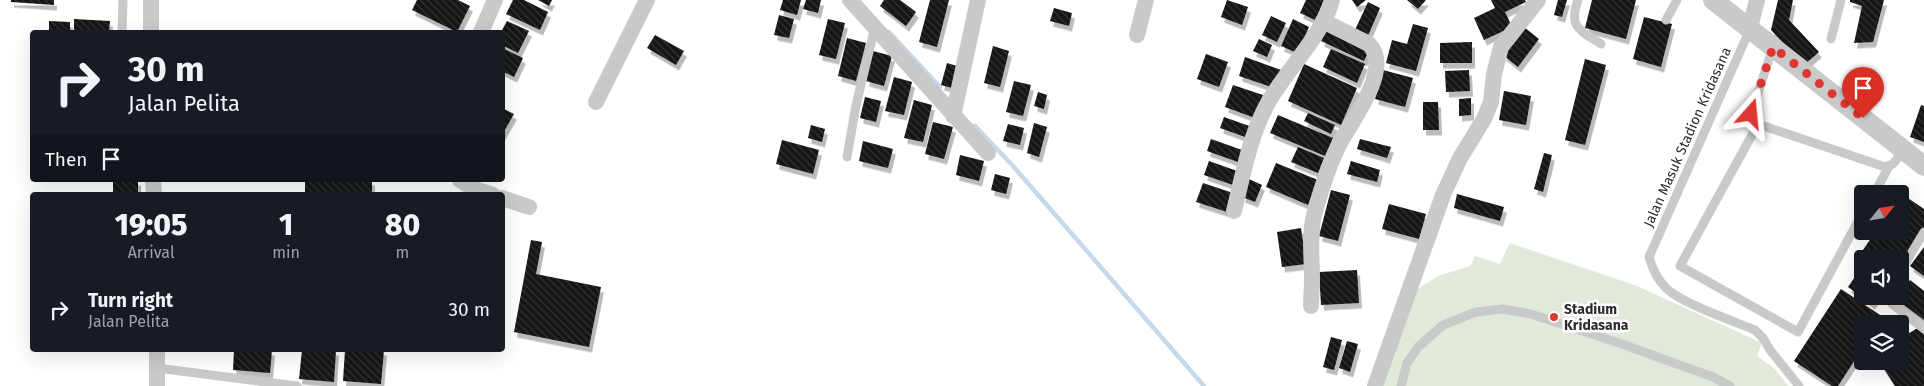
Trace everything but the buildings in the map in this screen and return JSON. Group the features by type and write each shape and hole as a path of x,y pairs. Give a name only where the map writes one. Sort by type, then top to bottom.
{"street":[{"path":"151,0 151,30"},
{"path":"482,30 495,0"},
{"path":"596,102 647,0"},
{"path":"956,108 978,0"},
{"path":"1137,35 1146,0"},
{"path":"1234,211 1262,115 1269,100 1323,21 1332,0"},
{"path":"1375,386 1443,195 1460,158 1484,119 1491,102 1494,74 1501,48 1538,0"},
{"path":"1713,0 1924,166"},
{"path":"1750,28 1757,0"},
{"path":"859,5 875,27 956,108 988,153"},
{"path":"1312,306 1311,237 1315,212 1334,156 1340,142 1365,102 1377,66 1374,50 1369,44 1323,21"},
{"path":"464,182 485,192"},
{"path":"505,199 529,207"},
{"path":"157,352 157,386"}],"lane":[{"path":"122,30 123,0"},
{"path":"1578,0 1574,12 1574,20 1580,30 1601,44"},
{"path":"1666,20 1676,0"},
{"path":"1831,39 1841,0"},
{"path":"847,157 856,104 875,27"},
{"name":"Jalan Masuk Stadion Kridasana","path":"1750,28 1649,257 1651,266 1666,288 1678,296 1755,330 1799,386"},
{"path":"1773,47 1751,114 1758,124 1885,167 1889,166"},
{"path":"1758,124 1680,266 1798,332 1854,229"},
{"path":"1879,185 1889,166 1893,164 1904,150"},
{"path":"1909,257 1924,232"},
{"path":"1893,305 1924,329"},
{"path":"1401,386 1407,363 1418,347 1443,326 1476,312 1503,310 1531,314 1620,343 1713,377 1730,386"},
{"path":"157,368 297,386"}],"green space":[{"name":"Stadium Kridasana","path":"1510,243 1637,286 1762,343 1757,356 1775,369 1788,386 1380,386 1414,291 1438,276 1470,266 1475,256 1500,264"}],"waterway":[{"path":"889,32 940,87"},
{"path":"975,126 1013,166 1204,386"}],"place":[{"name":"Stadium Kridasana","path":"1554,317"}],"route":[{"path":"1751,114 1773,47 1863,118"}]}
